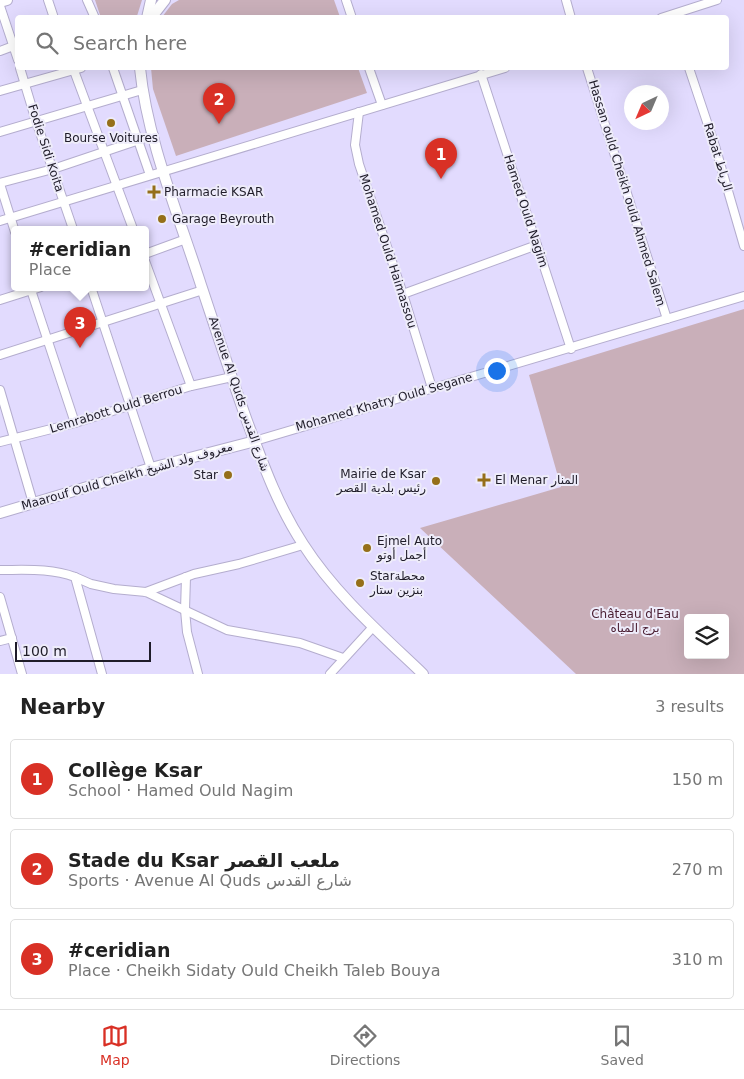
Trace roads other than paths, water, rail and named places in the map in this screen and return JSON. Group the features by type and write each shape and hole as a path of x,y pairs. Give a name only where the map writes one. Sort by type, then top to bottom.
{"street":[{"path":"0,51 15,45 0,4 7,0"},
{"path":"48,0 53,15"},
{"path":"87,0 94,15"},
{"path":"149,15 151,0"},
{"path":"152,15 165,0"},
{"path":"346,0 351,15"},
{"path":"566,0 570,15"},
{"path":"675,15 717,0"},
{"name":"Fodie Sidi Koita","path":"21,70 72,226"},
{"path":"0,90 69,70"},
{"path":"77,70 87,105 132,226"},
{"path":"114,70 150,175"},
{"name":"Avenue Al Quds شارع القدس","path":"140,70 142,90 164,171 232,377 275,494 303,545 327,577 374,627 424,674"},
{"path":"370,70 382,105"},
{"path":"0,221 497,70"},
{"name":"Hassan ould Cheikh ould Ahmed Salem","path":"589,70 667,319"},
{"name":"Rabat الرباط","path":"690,70 715,146 744,246"},
{"name":"Hamed Ould Nagim","path":"481,74 571,349"},
{"path":"0,132 142,90"},
{"name":"Mohamed Ould Haimassou","path":"359,112 355,140 356,152 432,388"},
{"path":"13,226 0,183 105,153 154,135"},
{"path":"149,253 186,239"},
{"path":"403,294 537,245"},
{"path":"149,271 191,386"},
{"path":"0,355 203,290"},
{"path":"0,300 22,291"},
{"path":"31,291 75,423"},
{"path":"92,291 151,468"},
{"name":"Mohamed Khatry Ould Segane","path":"254,441 571,349 744,296"},
{"name":"Lemrabott Ould Berrou","path":"0,442 75,423 191,386 232,377"},
{"path":"0,390 33,503"},
{"name":"Maarouf Ould Cheikh معروف ولد الشيخ","path":"0,512 151,468 254,441"},
{"path":"146,592 186,576 240,564 303,545"},
{"path":"0,570 51,570 63,572 92,584 114,589 146,592 227,630 300,643 344,658"},
{"path":"186,576 184,610 186,632 198,674"},
{"path":"76,578 102,674"},
{"path":"0,596 22,674"},
{"path":"330,674 374,627"},
{"path":"0,641 12,638"}],"place":[{"name":"Bourse Voitures","path":"111,123"},
{"name":"Stade du Ksar ملعب القصر","path":"219,124"},
{"name":"Collège Ksar","path":"441,179"},
{"name":"Pharmacie KSAR","path":"154,192"},
{"name":"Garage Beyrouth","path":"162,219"},
{"name":"#ceridian","path":"80,348"},
{"name":"Star","path":"228,475"},
{"name":"El Menar المنار","path":"484,480"},
{"name":"Mairie de Ksar رئيس بلدية القصر","path":"436,481"},
{"name":"Ejmel Auto أجمل أوتو","path":"367,548"},
{"name":"Starمحطة بنزين ستار","path":"360,583"}],"park label":[{"name":"Château d'Eau برج المياه","path":"635,621"}]}
